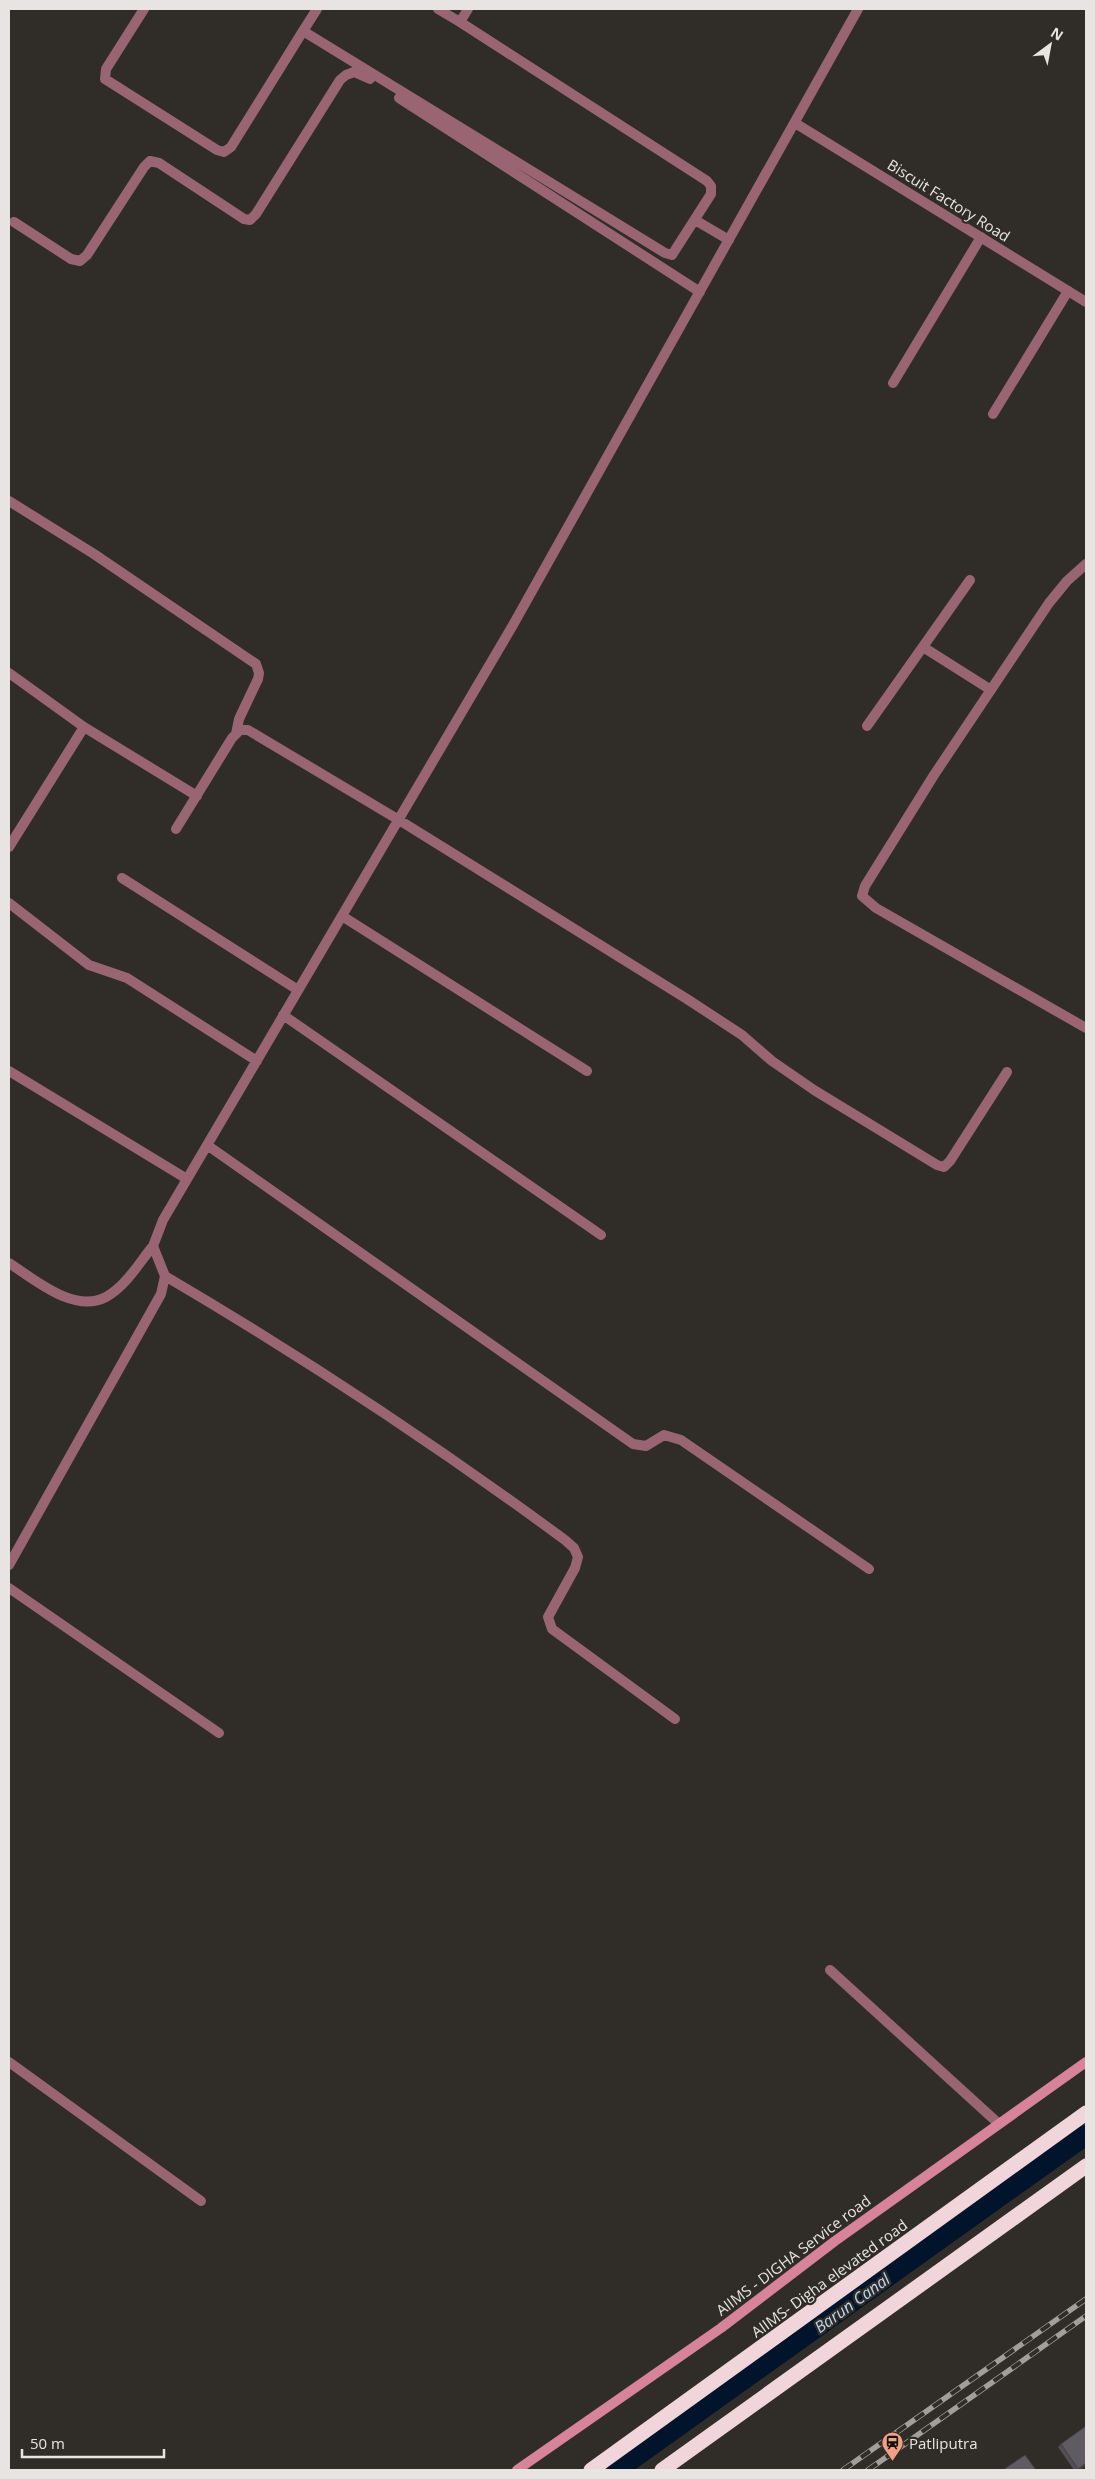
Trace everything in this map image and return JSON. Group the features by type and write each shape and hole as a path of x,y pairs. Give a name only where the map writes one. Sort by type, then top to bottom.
{"highway":[{"name":"AIIMS- Digha elevated road","path":"591,2470 1086,2113"},
{"path":"662,2470 1086,2166"}],"main road":[{"name":"AIIMS - DIGHA Service road","path":"517,2470 721,2328 835,2241 1086,2062"}],"street":[{"path":"144,9 106,69 106,78 217,150 224,152 231,147 317,9"},
{"path":"303,31 665,253 672,255 677,250 711,194 711,186 438,9"},
{"path":"460,22 468,9"},
{"path":"9,1263 64,1296 82,1301 94,1300 106,1297 128,1278 152,1246 158,1228 513,625 858,9"},
{"path":"14,222 71,259 80,261 87,255 144,167 150,161 159,163 244,220 250,220 256,214 340,80 354,72 367,77 700,292"},
{"name":"Biscuit Factory Road","path":"795,124 1086,302"},
{"path":"695,220 730,240"},
{"path":"894,383 981,237"},
{"path":"993,414 1068,291"},
{"path":"9,501 94,554 256,664 260,673 239,719 236,734 176,829"},
{"path":"1086,564 1067,581 1049,603 913,808 865,886 862,896 876,908 1086,1028"},
{"path":"867,726 970,580"},
{"path":"923,647 991,690"},
{"path":"9,673 84,727 197,796"},
{"path":"9,847 84,727"},
{"path":"236,734 245,729 254,733 399,820 687,999 742,1035 772,1061 814,1090 941,1167 950,1162 1006,1072"},
{"path":"122,878 298,990"},
{"path":"9,903 89,965 128,978 257,1060"},
{"path":"342,916 587,1070"},
{"path":"283,1015 601,1236"},
{"path":"9,1071 187,1179"},
{"path":"207,1145 634,1444 646,1446 664,1435 681,1440 869,1569"},
{"path":"9,1565 161,1294 165,1276 152,1246"},
{"path":"165,1276 268,1336 334,1378 482,1479 565,1540 574,1548 578,1557 575,1568 548,1617 552,1629 675,1719"},
{"path":"9,1588 219,1733"},
{"path":"830,1970 999,2124"},
{"path":"9,2062 201,2202"}],"building":[{"path":"1086,2426 1086,2463 1078,2469 1061,2444"},
{"path":"1025,2455 1036,2470 1003,2470"}],"waterway":[{"name":"Barun Canal","path":"617,2470 1086,2135"}],"railway":[{"path":"843,2470 1086,2299"},
{"path":"868,2470 1086,2316"}],"place":[{"name":"Patliputra","path":"893,2462"}]}
